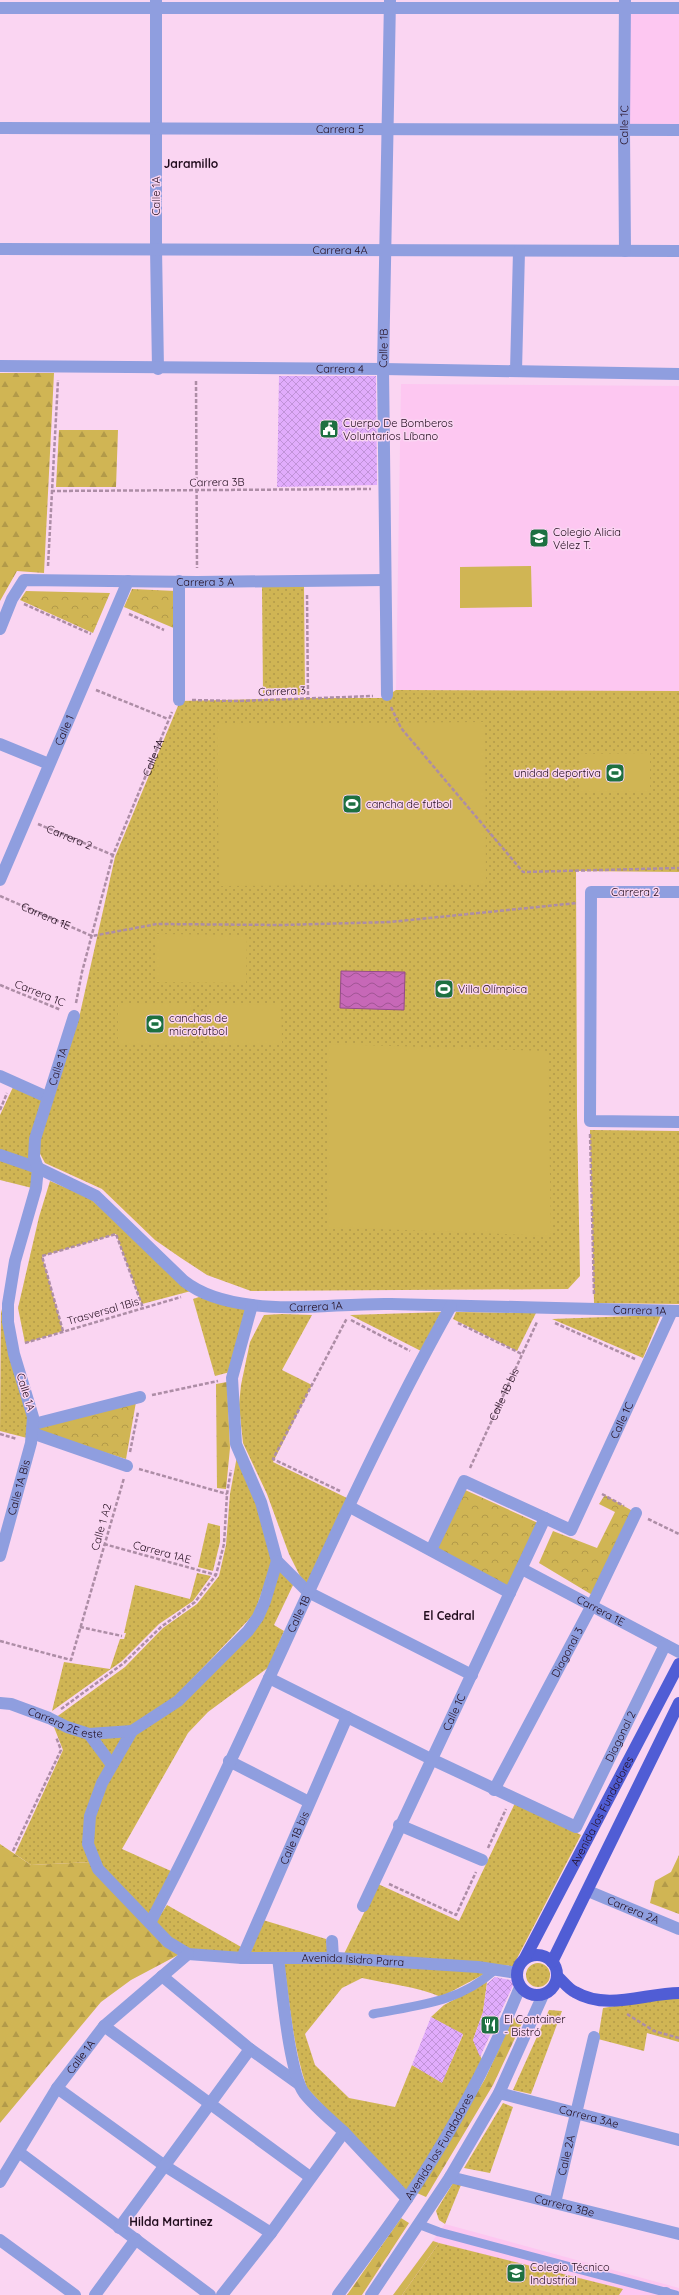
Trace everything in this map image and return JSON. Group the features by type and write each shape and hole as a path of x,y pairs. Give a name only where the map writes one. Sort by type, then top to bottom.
{"main road":[{"name":"Avenida los Fundadores","path":"525,1958 679,1664"},
{"name":"Avenida los Fundadores","path":"552,1962 588,1892 679,1703"},
{"path":"557,1976 553,1987 543,1995 528,1993 520,1987 517,1973 519,1965 525,1958 540,1955 552,1962 557,1976 574,1992 584,1996 619,2000 679,1993"}],"street":[{"path":"0,8 156,4 625,4 679,8"},
{"name":"Calle 1A","path":"156,4 156,248 158,369"},
{"name":"Calle 1B","path":"387,695 383,369 390,4"},
{"name":"Calle 1C","path":"625,4 625,251"},
{"name":"Carrera 5","path":"0,128 679,130"},
{"name":"Carrera 4A","path":"0,249 156,248 679,251"},
{"path":"516,371 519,251"},
{"name":"Carrera 4","path":"0,366 158,369 383,369 679,374"},
{"name":"Carrera 3 A","path":"12,599 24,580 197,582 385,580"},
{"name":"Calle 1","path":"0,880 128,581"},
{"path":"179,581 179,700"},
{"path":"0,629 12,599"},
{"path":"0,744 49,764"},
{"name":"Carrera 2","path":"590,897 679,892"},
{"path":"590,897 590,1121 679,1122"},
{"name":"Calle 1A","path":"32,1433 8,1322 8,1304 16,1261 36,1188 38,1168 34,1157 35,1140 74,1016"},
{"path":"0,1076 47,1098"},
{"name":"Carrera 1A","path":"0,1155 38,1168 96,1196 184,1281 198,1292 252,1305 390,1304 449,1312 544,1307 675,1311"},
{"path":"252,1305 232,1378 236,1444 261,1502 277,1561 308,1592 472,1675"},
{"name":"Calle 1C","path":"362,1906 545,1518 571,1530 646,1364 675,1311"},
{"name":"Calle 1B","path":"150,1923 187,1853 308,1592 352,1502 423,1358 449,1312"},
{"path":"32,1433 140,1397"},
{"path":"32,1433 127,1466"},
{"name":"Calle 1A Bis","path":"0,1556 32,1433"},
{"path":"431,1550 464,1481 545,1518"},
{"path":"352,1502 431,1550 510,1593"},
{"name":"Diagonal 3","path":"494,1790 591,1607 636,1513"},
{"path":"188,1954 168,1942 98,1869 88,1844 90,1816 102,1783 132,1731 178,1701 248,1631 258,1617 265,1601 277,1561"},
{"name":"Carrera 1E","path":"522,1569 591,1607 679,1652"},
{"name":"Diagonal 2","path":"512,1798 576,1827 665,1645"},
{"path":"269,1678 431,1760 512,1798"},
{"name":"Carrera 2E este","path":"0,1703 49,1718 67,1727 89,1734 132,1731"},
{"name":"Calle 1B bis","path":"242,1958 347,1718"},
{"path":"89,1734 112,1765"},
{"path":"229,1761 309,1802"},
{"path":"399,1825 482,1860"},
{"name":"Carrera 2A","path":"588,1892 679,1929"},
{"path":"332,1941 334,1958"},
{"name":"Calle 1A","path":"0,2182 20,2153 57,2088 104,2026 188,1954"},
{"name":"Avenida Isidro Parra","path":"188,1954 242,1958 334,1958 517,1973"},
{"path":"278,1958 289,2039 299,2084 304,2094 344,2132 407,2199"},
{"path":"162,1976 250,2049 299,2084"},
{"name":"Avenida los Fundadores","path":"338,2295 407,2199 457,2118 489,2060 520,1987"},
{"path":"372,2295 450,2177 499,2093 543,1995"},
{"path":"104,2026 310,2177"},
{"name":"Calle 2A","path":"555,2203 575,2111 594,2037"},
{"path":"119,2228 250,2049"},
{"path":"57,2088 165,2166 270,2233"},
{"name":"Carrera 3Ae","path":"499,2093 575,2111 679,2140"},
{"path":"222,2295 270,2233 344,2132"},
{"path":"20,2153 210,2295"},
{"name":"Carrera 3Be","path":"450,2177 679,2234"},
{"path":"95,2295 136,2239"},
{"path":"0,2240 75,2295"}],"lane":[{"path":"373,2014 442,2001 484,1979 495,1970"},
{"path":"418,2224 439,2232 669,2294"}],"path":[{"path":"48,580 59,367"},
{"path":"196,369 197,582"},
{"name":"Carrera 3B","path":"52,491 384,488"},
{"path":"307,581 308,698"},
{"path":"12,599 102,639"},
{"path":"116,608 179,636"},
{"path":"83,684 168,719"},
{"path":"387,695 401,728 523,872 679,868"},
{"name":"Carrera 3","path":"179,700 237,700 387,695"},
{"name":"Calle 1A","path":"74,1016 92,936 113,855 168,719 179,700"},
{"name":"Carrera 2","path":"26,820 113,855"},
{"name":"Carrera 1E","path":"0,896 92,936"},
{"path":"92,936 157,924 281,925 390,922 590,897"},
{"name":"Carrera 1C","path":"0,985 74,1016"},
{"path":"590,1121 594,1308"},
{"path":"63,1331 42,1256 116,1234 144,1308"},
{"name":"Trasversal 1Bis","path":"13,1346 198,1292"},
{"name":"Calle 1B bis","path":"464,1481 544,1307"},
{"path":"449,1312 522,1354"},
{"path":"352,1502 273,1459 347,1318 423,1358"},
{"path":"554,1323 646,1364"},
{"path":"140,1397 232,1378"},
{"name":"Calle 1 A2","path":"0,1641 71,1660 127,1466 140,1397"},
{"path":"13,1852 61,1750 49,1718 124,1663 161,1627 195,1602 216,1575 224,1544 227,1494 236,1444"},
{"path":"127,1466 227,1494"},
{"name":"Carrera 1AE","path":"104,1544 216,1575"},
{"path":"80,1627 122,1636"},
{"path":"375,1878 456,1915 512,1798"},
{"path":"619,2000 625,2013 654,2031 679,2038"}],"shaded area":[{"path":"629,11 679,12 679,127 627,127"},
{"name":"Colegio Alicia Vélez T.","path":"401,384 679,386 679,691 396,690"},
{"name":"Colegio Técnico Industrial","path":"445,2224 679,2288 679,2295 393,2295"}],"green space":[{"path":"0,373 54,373 44,573 17,571 0,601"},
{"path":"59,430 118,430 116,487 56,487"},
{"path":"531,566 532,607 460,608 460,567"},
{"path":"304,585 305,695 263,695 262,586"},
{"path":"132,589 176,591 176,629 124,607"},
{"path":"26,591 110,593 93,633 20,600"},
{"path":"396,690 679,691 679,872 576,871 577,1116 580,1276 568,1289 251,1291 207,1275 181,1258 155,1240 102,1189 45,1163 37,1148 79,1018 115,857 180,701 384,698"},
{"name":"cancha de futbol","path":"485,722 486,884 219,886 217,724"},
{"name":"unidad deportiva","path":"650,753 650,791 580,792 580,754"},
{"path":"155,934 247,935 246,983 155,982"},
{"name":"canchas de microfutbol","path":"192,1003 192,1045 118,1044 118,1004"},
{"name":"canchas de microfutbol","path":"281,1004 282,1044 207,1044 207,1005"},
{"path":"331,1044 548,1051 551,1236 328,1227 328,1049"},
{"path":"14,1085 44,1099 35,1165 0,1152 0,1115"},
{"path":"590,1130 679,1131 679,1304 594,1303"},
{"path":"0,1159 34,1171 32,1188 0,1180"},
{"path":"50,1181 90,1198 191,1291 142,1304 116,1234 42,1256 63,1331 25,1343 18,1308 39,1217"},
{"path":"199,1297 246,1308 230,1372 215,1376 193,1299"},
{"path":"1,1309 28,1412 27,1438 0,1431"},
{"path":"443,1312 423,1352 350,1315"},
{"path":"456,1312 536,1313 517,1351 453,1319"},
{"path":"264,1315 312,1315 282,1370 312,1385 273,1462 349,1499 308,1586 300,1576 289,1554 267,1494 243,1443 239,1405 241,1385 250,1342"},
{"path":"661,1315 643,1358 552,1319"},
{"path":"227,1382 230,1448 226,1489 217,1488 216,1384"},
{"path":"136,1402 126,1459 35,1431 36,1426"},
{"path":"237,1456 257,1504 273,1560 254,1614 176,1696 133,1726 90,1729 55,1718 125,1667 163,1628 197,1604 219,1576 226,1545 230,1494"},
{"path":"463,1489 538,1523 507,1587 433,1548"},
{"path":"605,1495 636,1513 594,1596 539,1563 553,1531 597,1548 615,1512 599,1504"},
{"path":"208,1523 220,1526 220,1542 213,1571 198,1567"},
{"path":"278,1568 294,1583 274,1625 284,1631 269,1667 208,1712 188,1733 122,1849 171,1871 150,1916 102,1868 92,1843 93,1817 105,1784 134,1734 262,1618"},
{"path":"197,1573 211,1576 193,1601 159,1624 122,1661 52,1711 64,1662 110,1669 120,1639 124,1639 126,1633 124,1633 135,1585 190,1599"},
{"path":"52,1722 87,1735 110,1765 88,1815 92,1862 31,1865 15,1854 63,1750"},
{"path":"129,1733 112,1761 94,1736"},
{"path":"515,1803 581,1835 513,1966 344,1954 378,1884 459,1921"},
{"path":"0,1844 31,1865 92,1862 180,1954 131,1980 101,2002 0,2123"},
{"path":"679,1855 679,1914 650,1903 655,1881 671,1872"},
{"path":"167,1905 243,1948 240,1955 189,1951 170,1939 155,1923"},
{"path":"263,1920 326,1939 328,1954 248,1954"},
{"path":"334,1962 490,1971 441,1997 412,1988 362,1978 342,1988 305,2034 315,2065 349,2098 395,2107 412,2065 442,2082 463,2035 431,2017 444,2005 487,1982 483,2012 473,2040 484,2064 406,2195 307,2088 302,2073 292,2026 284,1963"},
{"path":"538,1963 547,1966 550,1975 547,1984 538,1987 529,1984 526,1975 529,1966"},
{"path":"679,1997 679,2042 647,2033 644,2051 598,2039 603,2008"},
{"path":"549,2010 562,2011 531,2094 513,2090"},
{"path":"513,2018 523,2021 493,2085 426,2197 417,2193 485,2079"},
{"path":"503,2103 513,2107 490,2173 464,2168"},
{"path":"453,2183 461,2185 445,2224 439,2220 436,2211"},
{"path":"401,2218 409,2223 362,2295 347,2295"},
{"path":"433,2241 439,2243 402,2295 393,2295"},
{"path":"439,2243 623,2289 619,2295 402,2295"}],"water":[{"path":"341,971 405,972 404,1010 340,1008"}],"building":[{"name":"Cuerpo De Bomberos Voluntarios Líbano","path":"279,376 376,376 377,485 277,487"},
{"name":"El Container - Bistró","path":"495,1977 515,1981 480,2057 473,2040 483,2012 487,1984"},
{"path":"431,2017 463,2034 442,2083 412,2065"}],"place":[{"name":"Cuerpo De Bomberos Voluntarios Líbano","path":"329,429"},
{"name":"Colegio Alicia Vélez T.","path":"539,538"},
{"name":"unidad deportiva","path":"615,773"},
{"name":"cancha de futbol","path":"352,804"},
{"name":"Villa Olímpica","path":"444,989"},
{"name":"canchas de microfutbol","path":"155,1024"},
{"name":"El Container - Bistró","path":"490,2025"},
{"name":"Colegio Técnico Industrial","path":"516,2273"}],"district":[{"name":"Jaramillo","path":"191,163"},
{"name":"El Cedral","path":"449,1615"},
{"name":"Hilda Martinez","path":"171,2221"}]}
